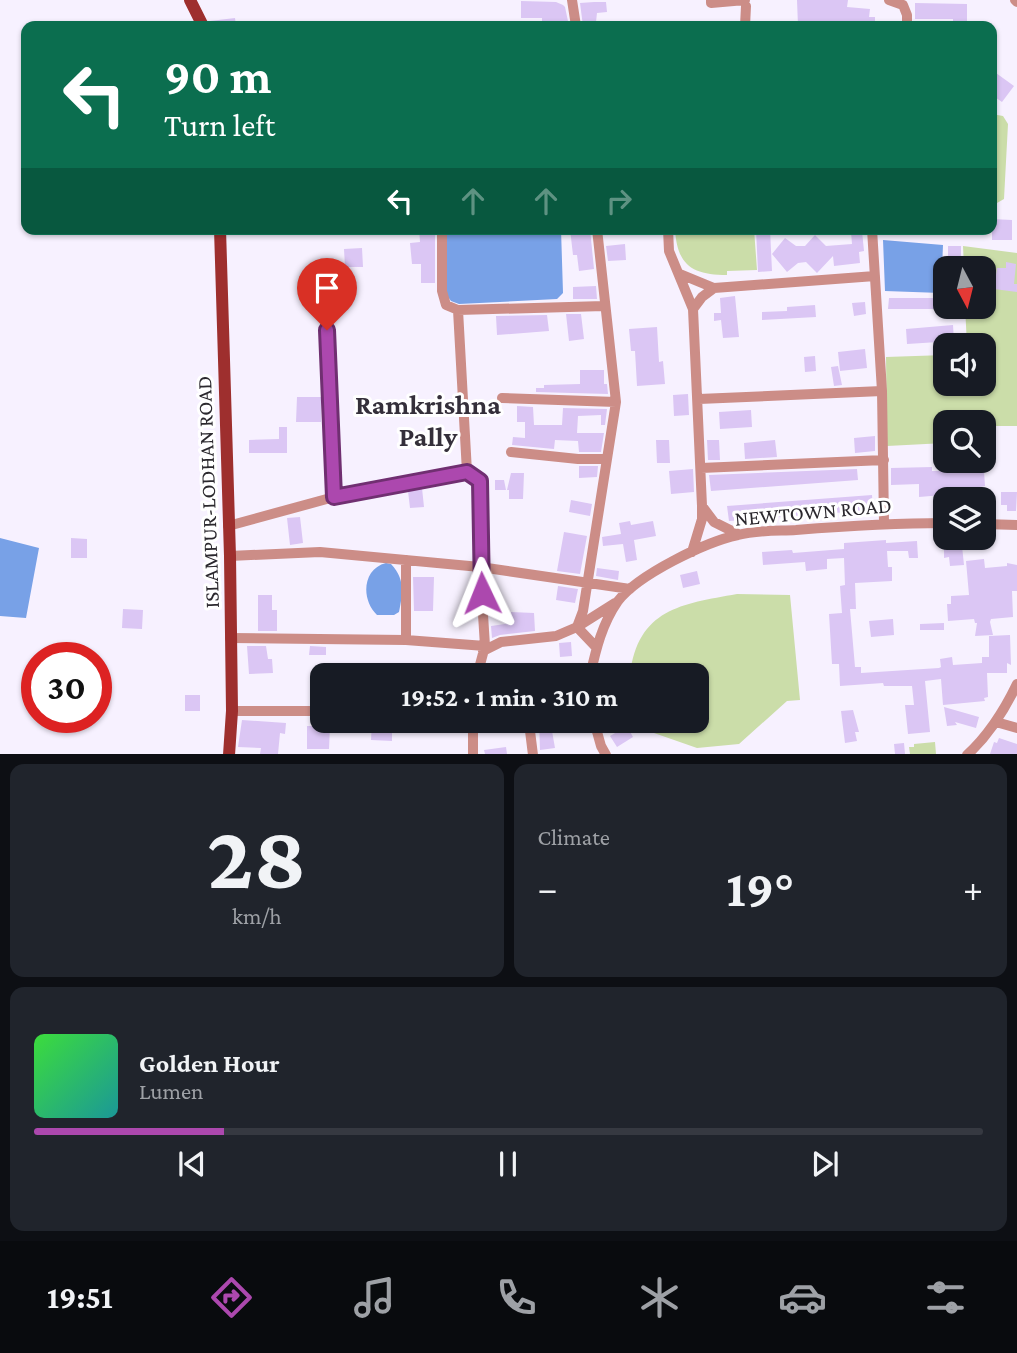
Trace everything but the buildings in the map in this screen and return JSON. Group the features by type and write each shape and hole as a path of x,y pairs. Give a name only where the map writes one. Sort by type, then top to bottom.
{"main road":[{"path":"190,0 201,21"},
{"name":"ISLAMPUR-LODHAN ROAD","path":"220,235 230,556 232,710 229,754"}],"street":[{"path":"572,0 575,21"},
{"path":"890,0 903,5 908,21"},
{"path":"711,1 746,3 745,21"},
{"path":"442,235 442,291 446,305 458,310 604,306"},
{"path":"577,627 583,611 617,402 598,235"},
{"path":"668,235 669,251 693,309 699,399 702,519 692,552"},
{"path":"872,235 882,391 884,523"},
{"path":"680,274 714,288 875,276"},
{"path":"693,309 702,297 714,288"},
{"path":"458,310 467,472"},
{"path":"327,330 334,497"},
{"path":"699,399 882,391"},
{"path":"502,398 617,402"},
{"path":"511,452 578,459 607,459"},
{"path":"701,468 884,460"},
{"path":"228,526 334,497 467,472 480,481 484,648 480,663"},
{"path":"702,506 714,522 738,534"},
{"name":"NEWTOWN ROAD","path":"618,601 659,569 692,552 738,534 884,523 933,523"},
{"path":"996,525 1017,526"},
{"path":"230,556 320,552 480,567 630,589"},
{"path":"406,560 406,640"},
{"path":"230,638 406,640 484,648 501,642 556,636 577,627 618,601"},
{"path":"593,663 604,625 618,601"},
{"path":"577,627 596,647"},
{"path":"967,754 982,741 996,722 1017,684"},
{"path":"232,710 310,711"},
{"path":"996,722 1017,729"},
{"path":"473,733 473,754"},
{"path":"530,733 533,754"},
{"path":"597,733 606,754"}],"green space":[{"path":"997,115 1003,116 1008,124 1004,199 997,203"},
{"path":"676,235 754,235 757,270 727,271 727,275 704,273 683,259"},
{"path":"963,246 1017,253 1017,426 996,426 996,410 933,410 933,444 887,446 886,357 933,355 933,396 996,396 996,333 966,333 966,319 996,319 996,256 963,256"},
{"path":"737,594 790,595 800,700 787,701 739,744 697,748 654,733 709,733 709,663 633,663 642,636 653,623 681,607"},
{"path":"935,742 936,754 910,754 909,747 914,747 914,744"}],"water":[{"path":"446,235 561,235 563,293 557,299 459,304 451,301 445,293"},
{"path":"883,240 943,245 943,256 933,256 933,293 885,291"},
{"path":"0,538 39,548 26,618 0,616"},
{"path":"386,563 396,570 401,581 399,612 394,615 377,615 368,601 366,586 372,572"}],"district":[{"name":"Ramkrishna Pally","path":"428,420"}],"route":[{"path":"327,330 334,497 467,472 475,476 480,481 482,593"}]}
